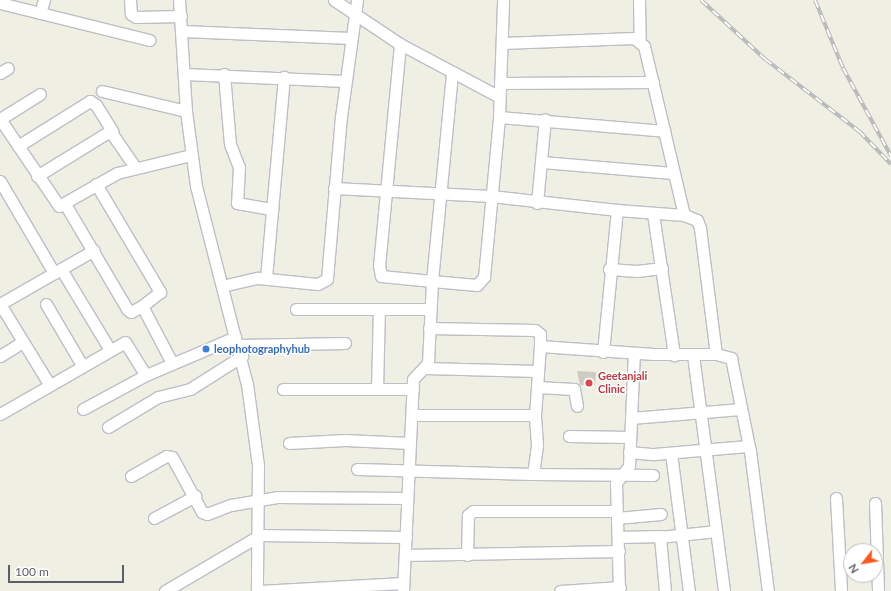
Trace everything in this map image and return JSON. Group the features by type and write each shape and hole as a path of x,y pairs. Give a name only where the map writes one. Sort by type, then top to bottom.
{"street":[{"path":"40,13 44,0"},
{"path":"129,0 131,14 136,17 181,16"},
{"path":"179,0 186,111 191,156 204,223 239,346 258,465 260,535 258,591 403,587 408,471 415,375 425,368 538,371"},
{"path":"334,0 400,44 498,96"},
{"path":"222,286 266,278 318,284 325,280 345,81 357,0"},
{"path":"400,44 380,275 432,281 482,283 499,117 498,96 500,83 503,0"},
{"path":"640,0 640,39 653,82 684,215"},
{"path":"0,3 149,40"},
{"path":"134,36 136,17"},
{"path":"182,31 351,38"},
{"path":"502,43 640,39"},
{"path":"425,368 439,195 452,72"},
{"path":"184,74 224,74 345,81"},
{"path":"224,74 230,144 239,167 237,203 272,209"},
{"path":"266,278 284,77"},
{"path":"500,83 653,82"},
{"path":"102,91 186,111"},
{"path":"40,94 0,119 56,205 65,204 96,184 135,167 191,156"},
{"path":"18,146 90,101 96,104 135,167"},
{"path":"499,117 545,119 664,131"},
{"path":"536,203 542,162 545,119"},
{"path":"37,176 112,131"},
{"path":"542,162 673,173"},
{"path":"0,181 110,350"},
{"path":"65,204 94,250 129,311 142,306 160,292 96,184"},
{"path":"334,188 439,195 491,196 536,203 653,214 684,215 697,220 700,228 716,354"},
{"path":"603,352 609,268 617,210"},
{"path":"653,214 674,355"},
{"path":"49,384 0,304 94,250"},
{"path":"609,268 637,271 662,268"},
{"path":"46,304 82,365"},
{"path":"142,306 172,363"},
{"path":"296,309 429,309"},
{"path":"377,389 379,309"},
{"path":"429,328 535,330 540,332 535,415 537,445 533,474"},
{"path":"0,356 22,342"},
{"path":"0,414 82,365 126,343 146,375"},
{"path":"83,409 146,375 172,363 239,346 345,343"},
{"path":"108,427 158,397 190,389 239,346"},
{"path":"540,346 603,352 674,355 716,354 731,358 748,446 768,591"},
{"path":"568,591 620,589 617,514 619,475 629,466 634,353"},
{"path":"694,355 724,591"},
{"path":"537,386 574,389 577,406"},
{"path":"283,389 413,389"},
{"path":"631,418 701,414 741,409"},
{"path":"412,415 535,415"},
{"path":"569,436 630,437"},
{"path":"288,443 410,443"},
{"path":"629,452 671,453 748,446"},
{"path":"671,453 689,591"},
{"path":"131,476 168,456 207,514 227,506 294,496 407,498"},
{"path":"357,469 653,476"},
{"path":"154,518 195,496"},
{"path":"836,498 841,591"},
{"path":"875,503 878,591"},
{"path":"467,555 468,515 473,511 661,514"},
{"path":"618,537 662,536 716,531"},
{"path":"165,591 260,535 406,537"},
{"path":"662,536 665,591"},
{"path":"405,556 619,551"}],"building":[{"path":"577,371 596,372 595,385 580,385"}],"railway":[{"path":"701,0 765,59 859,131 891,164"},
{"path":"815,0 843,68 891,156"}],"place":[{"name":"leophotographyhub","path":"206,349"},
{"name":"Geetanjali Clinic","path":"589,383"}]}
